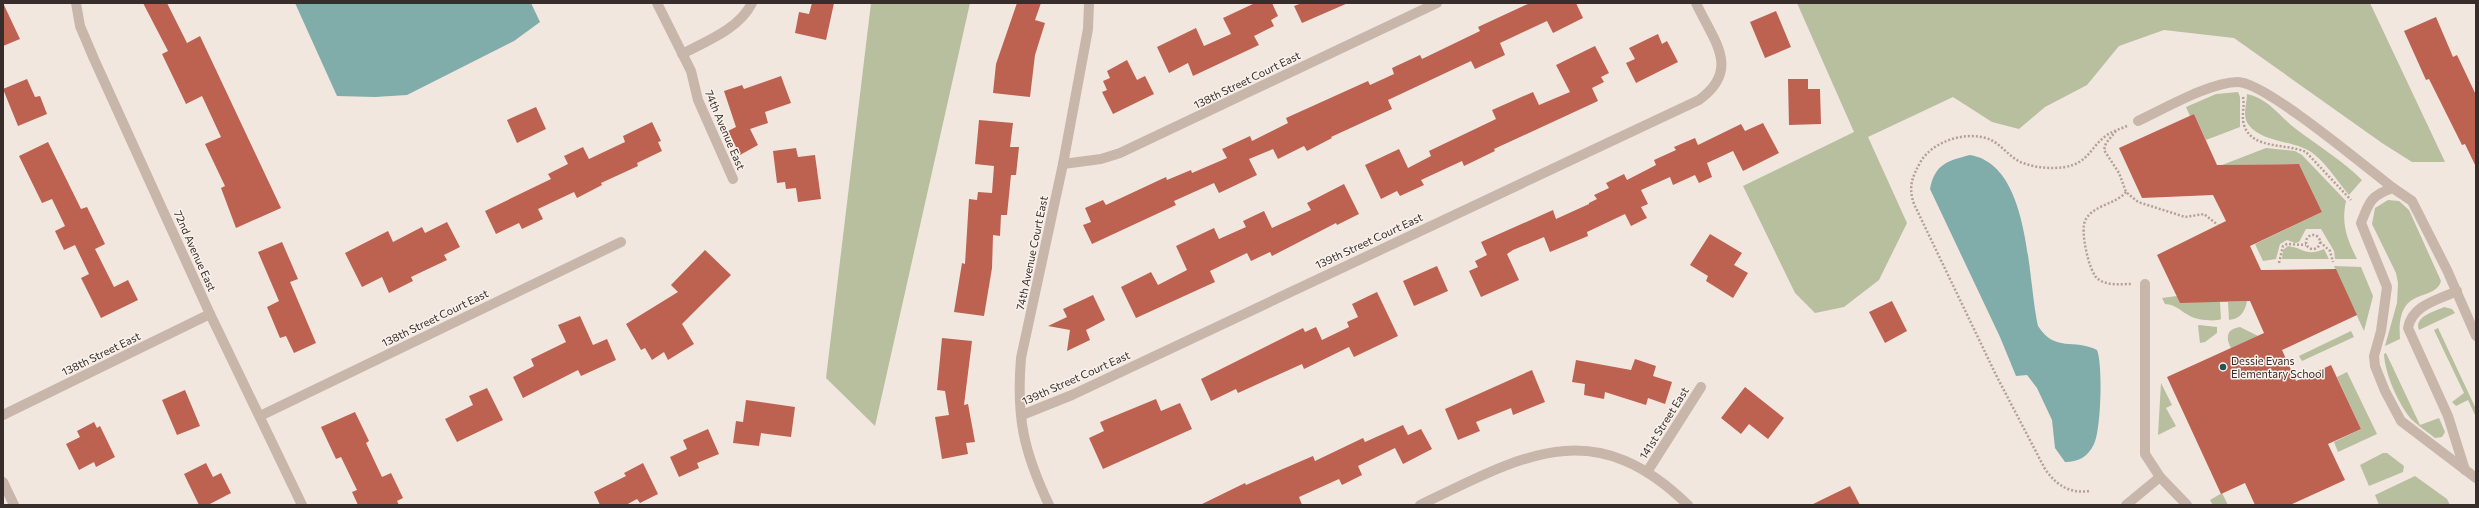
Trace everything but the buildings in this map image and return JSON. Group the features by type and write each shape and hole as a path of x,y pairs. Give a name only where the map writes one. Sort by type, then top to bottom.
{"street":[{"name":"72nd Avenue East","path":"76,3 80,26 88,46 210,314 302,505"},
{"name":"74th Avenue East","path":"657,3 691,71 698,100 733,179"},
{"path":"682,54 729,28 748,11 752,3"},
{"name":"74th Avenue Court East","path":"1049,505 1025,448 1020,389 1022,358 1063,164 1088,29 1089,3"},
{"name":"138th Street Court East","path":"1063,164 1101,159 1120,153 1437,3"},
{"name":"139th Street Court East","path":"1022,415 1079,392 1699,100 1713,88 1720,78 1722,61 1696,3"},
{"path":"2138,121 2202,92 2239,82 2261,91 2284,104 2412,202 2456,291 2476,336"},
{"path":"2393,188 2377,193 2367,207 2361,223 2387,287 2381,331 2374,348 2375,366 2401,420 2476,478"},
{"name":"138th Street Court East","path":"260,416 621,242"},
{"path":"2145,284 2145,454 2160,477 2187,505"},
{"path":"2456,291 2420,308 2413,314 2408,328 2448,416 2465,470"},
{"name":"138th Street East","path":"3,415 210,314"},
{"name":"141st Street East","path":"1648,472 1701,387"},
{"path":"1420,505 1506,464 1545,452 1569,449 1614,455 1648,472 1688,505"},
{"path":"2126,505 2160,477"},
{"path":"3,482 14,505"}],"path":[{"path":"2239,82 2244,101 2243,124 2250,136 2262,142 2298,148 2306,152 2351,200"},
{"path":"2089,491 2081,492 2065,489 2053,480 2045,469 1996,376 1914,204 1910,184 1913,174 1923,159 1934,148 1964,136 1990,140 2022,163 2038,167 2058,168 2082,163 2098,143 2108,134 2138,121"},
{"path":"2116,130 2106,143 2104,150 2119,173 2126,192 2138,202 2185,217 2204,214 2218,226"},
{"path":"2126,192 2122,197 2092,213 2085,220 2083,233 2090,264 2097,279 2106,283 2145,284"},
{"path":"2306,245 2307,238 2312,235 2318,237 2320,242 2330,252 2333,262"},
{"path":"2279,262 2283,246 2287,244 2306,245 2314,248 2320,242"}],"green space":[{"path":"871,3 970,3 875,426 826,378"},
{"path":"1797,3 2370,3 2445,162 2412,162 2382,143 2234,38 2164,30 2119,46 2087,85 2045,107 2019,129 1992,122 1953,97 1868,137 1907,223 1879,280 1844,307 1815,313 1795,293 1743,186 1854,132"},
{"path":"2238,92 2240,97 2240,127 2206,140 2194,114 2190,116 2186,107 2216,94"},
{"path":"2247,94 2261,99 2268,104 2296,129 2362,180 2349,195 2329,169 2315,155 2298,146 2270,138 2254,130 2248,124 2245,117"},
{"path":"2266,148 2295,151 2302,155 2346,201 2344,217 2346,231 2350,245 2357,259 2335,259 2334,251 2321,229 2306,229 2299,242 2295,243 2287,240 2280,244 2276,259 2263,261 2255,244 2322,212 2299,164 2222,165"},
{"path":"2388,200 2399,201 2409,210 2441,281 2437,288 2431,292 2409,302 2400,321 2400,339 2385,346 2397,303 2398,283 2396,273 2372,224 2375,208"},
{"path":"2288,246 2309,252 2324,249 2329,259 2282,259 2283,250"},
{"path":"2334,266 2361,267 2373,296 2364,331"},
{"path":"2177,296 2220,302 2221,319 2211,320 2193,317 2176,307 2165,304 2162,298"},
{"path":"2247,301 2241,314 2236,318 2229,320 2228,302"},
{"path":"2444,307 2452,309 2455,313 2419,330 2419,321 2422,318"},
{"path":"2199,325 2217,327 2217,333 2205,342 2200,343"},
{"path":"2240,327 2258,336 2231,348 2228,340 2228,334 2232,330"},
{"path":"2438,328 2476,409 2476,417 2468,400 2456,406 2452,402 2464,393 2434,330"},
{"path":"2351,331 2354,337 2302,361 2299,356"},
{"path":"2386,353 2420,425 2439,418 2445,432 2442,437 2435,438 2414,422 2406,412 2397,397 2390,379 2385,362 2384,354"},
{"path":"2347,372 2377,434 2338,452 2334,442 2361,429 2337,377"},
{"path":"2161,383 2172,405 2166,408 2176,426 2158,435"},
{"path":"2383,453 2387,453 2404,466 2403,472 2369,486 2360,465"},
{"path":"2415,476 2447,499 2450,505 2379,505 2375,495"},
{"path":"2222,493 2228,505 2213,505 2210,500"}],"water":[{"path":"295,3 531,3 540,22 514,41 407,95 375,97 337,96"},
{"path":"1970,155 1990,163 2005,179 2015,201 2023,226 2028,253 2038,326 2044,334 2058,342 2080,345 2097,350 2101,382 2098,426 2092,449 2078,460 2065,462 2055,448 2052,420 2037,388 2027,375 2016,376 2000,337 1930,189 1935,174 1943,165 1955,159"}],"place":[{"name":"Dessie Evans Elementary School","path":"2223,367"}]}
